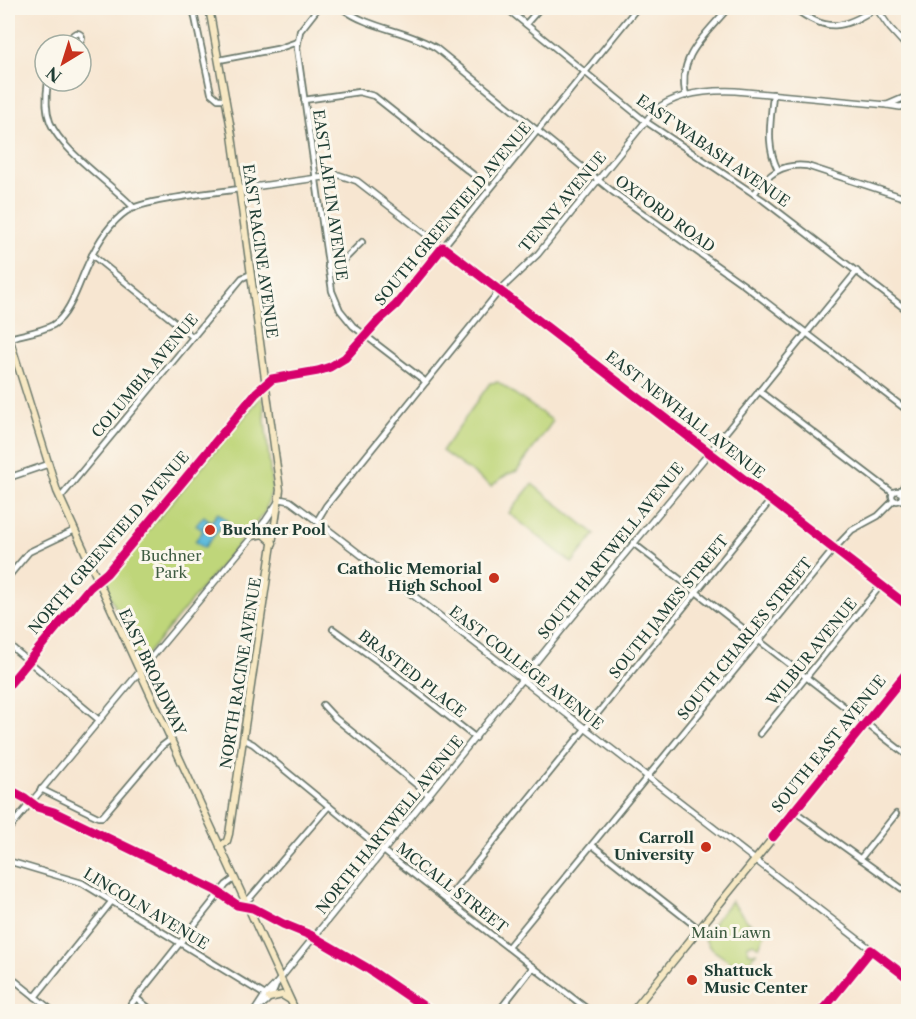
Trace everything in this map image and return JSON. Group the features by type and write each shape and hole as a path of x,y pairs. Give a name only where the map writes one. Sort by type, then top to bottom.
{"main road":[{"name":"EAST RACINE AVENUE","path":"209,8 226,99 267,383 280,499"},
{"name":"EAST BROADWAY","path":"8,336 10,350 60,498 220,847 278,982 296,1011"},
{"name":"NORTH RACINE AVENUE","path":"220,847 227,841 229,834 280,499"},
{"path":"253,536 263,534 273,543"},
{"name":"SOUTH EAST AVENUE","path":"632,1011 909,671"},
{"path":"267,997 282,995 291,1002"}],"street":[{"path":"193,8 211,93 218,99 226,99"},
{"path":"219,60 277,49 297,42 300,31 318,8"},
{"name":"OXFORD ROAD","path":"342,8 363,20 430,44 598,180 909,411"},
{"name":"EAST WABASH AVENUE","path":"506,8 645,121 754,194 909,311"},
{"path":"526,24 540,8"},
{"name":"SOUTH GREENFIELD AVENUE","path":"267,383 272,379 307,374 330,367 350,353 378,321 396,305 637,8"},
{"path":"686,96 683,76 688,57 728,8"},
{"path":"794,8 814,21 833,26 848,24 876,8 890,28 909,48"},
{"name":"EAST LAFLIN AVENUE","path":"297,42 332,291 340,310 353,326 426,382"},
{"name":"TENNY AVENUE","path":"317,521 326,506 500,290 538,254 645,121 661,106 686,96 724,90 900,107 909,105"},
{"path":"304,100 359,92 377,98 490,188"},
{"path":"47,93 48,116 57,134 89,168 134,208"},
{"path":"773,94 769,145 772,159 778,170"},
{"name":"TENNY AVENUE","path":"887,105 909,96"},
{"path":"754,194 763,180 778,170 793,165 807,166 909,199"},
{"name":"EAST NEWHALL AVENUE","path":"239,189 339,175 357,180 909,606"},
{"path":"8,336 57,322 72,300 92,255 111,225 134,208 151,203 239,189"},
{"path":"328,267 345,259 362,242"},
{"path":"92,255 193,337"},
{"name":"SOUTH HARTWELL AVENUE","path":"522,680 857,272"},
{"name":"COLUMBIA AVENUE","path":"60,498 242,278 251,274"},
{"name":"NORTH GREENFIELD AVENUE","path":"8,686 90,587 106,573 256,393 267,383"},
{"path":"759,391 893,493 894,500 901,499"},
{"path":"8,478 49,464"},
{"path":"893,493 899,492 909,481"},
{"path":"899,492 901,499 909,506"},
{"path":"8,830 253,536 280,499"},
{"name":"EAST COLLEGE AVENUE","path":"280,499 290,501 317,521 909,978"},
{"name":"SOUTH CHARLES STREET","path":"508,947 834,549 852,530 878,516 894,500"},
{"name":"SOUTH JAMES STREET","path":"447,899 771,501"},
{"path":"8,577 29,552 75,530"},
{"path":"633,543 909,756"},
{"name":"WILBUR AVENUE","path":"760,734 881,585"},
{"name":"BRASTED PLACE","path":"333,629 476,738"},
{"path":"8,644 99,720"},
{"name":"NORTH HARTWELL AVENUE","path":"256,1009 262,1006 278,982 522,680"},
{"path":"323,705 335,718 429,795"},
{"name":"MCCALL STREET","path":"243,739 253,744 384,851 591,1011"},
{"path":"41,789 102,817 162,746 170,740"},
{"path":"244,901 250,898 328,806"},
{"path":"794,811 909,893"},
{"path":"860,859 896,814"},
{"path":"591,845 699,929"},
{"name":"LINCOLN AVENUE","path":"8,861 77,880 267,997"},
{"path":"125,1011 226,885 234,879"},
{"path":"35,997 112,901"},
{"path":"822,1011 872,950"},
{"path":"498,1011 533,967"},
{"path":"8,975 54,1011"},
{"path":"136,998 154,1011"}],"green space":[{"path":"498,382 553,421 517,471 508,474 491,486 442,451 490,383"},
{"name":"Buchner Park","path":"260,398 263,400 272,489 265,512 140,663 104,582"},
{"path":"532,484 595,534 572,563 509,513"},
{"name":"Main Lawn","path":"731,901 748,922 765,933 759,947 753,943 747,946 749,953 756,953 744,968 739,968 710,948 703,936"}],"water":[{"name":"Buchner Pool","path":"218,513 227,520 204,548 195,541 203,531 196,525 204,516 209,520 203,527 205,529"}],"cycle path":[{"path":"8,686 90,587 107,573 256,393 272,379 318,371 345,358 378,321 396,305 443,247 908,606"},
{"path":"773,837 908,671"},
{"path":"8,789 37,807 54,812 215,890 237,905 253,908 310,935 367,968 432,1012"},
{"path":"821,1012 871,950 908,978"}],"place":[{"name":"Buchner Pool","path":"210,530"},
{"name":"Catholic Memorial High School","path":"494,578"},
{"name":"Carroll University","path":"706,847"},
{"name":"Shattuck Music Center","path":"692,980"}]}
